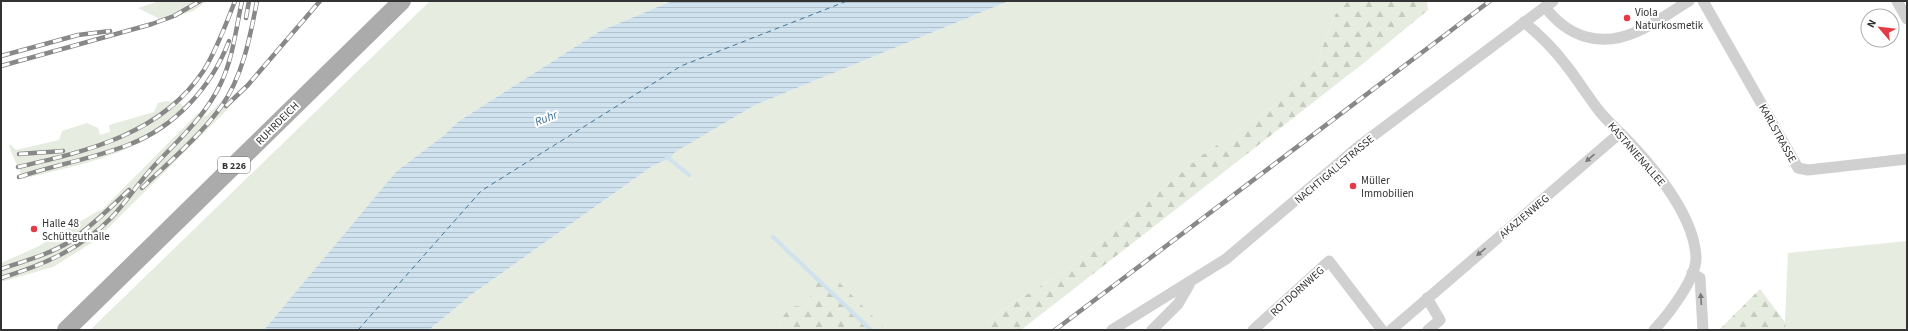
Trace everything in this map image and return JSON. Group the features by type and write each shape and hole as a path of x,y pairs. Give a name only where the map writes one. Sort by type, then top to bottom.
{"main road":[{"name":"RUHRDEICH","path":"66,330 402,1"}],"street":[{"path":"1549,4 1553,18 1564,28 1577,35 1595,39 1622,36 1636,32 1689,1"},
{"name":"KARLSTRASSE","path":"1703,1 1798,168 1808,170 1907,159"},
{"path":"1897,1 1907,19"},
{"name":"NACHTIGALLSTRASSE","path":"1112,330 1226,260 1358,147 1549,4"},
{"name":"KASTANIENALLEE","path":"1524,22 1542,36 1566,65 1600,112 1661,180 1687,222 1693,238 1696,258 1692,273 1671,310 1654,330"},
{"name":"AKAZIENWEG","path":"1391,330 1620,133"},
{"name":"ROTDORNWEG","path":"1253,330 1329,261 1382,330"},
{"path":"1692,273 1700,278 1703,330"},
{"path":"1152,330 1178,304 1189,284"},
{"path":"1427,298 1440,320 1428,330"}],"green space":[{"path":"159,1 207,1 193,11 155,23 158,18 138,8"},
{"path":"430,1 672,1 600,31 459,121 442,137 292,297 264,330 90,330"},
{"path":"1009,1 1348,1 1335,15 1315,67 1276,94 1276,105 1201,156 1069,268 1001,311 977,330 886,330 816,282 806,308 782,318 779,330 429,330 471,295 654,165 669,159 674,152 755,105"},
{"path":"1348,1 1427,1 1428,10 1365,62 1021,330 977,330 1001,311 1069,268 1201,156 1276,105 1276,94 1315,67 1335,15"},
{"path":"166,101 180,103 184,107 166,121 169,125 153,136 135,145 117,153 80,165 23,179 10,149 9,145 16,150 59,140 62,131 87,123 98,128 100,135 110,132 109,125 154,112 158,103"},
{"path":"220,103 229,108 96,240 53,267 1,282 1,263 37,247 102,210 198,113 206,116"},
{"path":"1907,241 1907,330 1786,330 1785,322 1788,253"},
{"path":"836,279 886,330 779,330 782,318 791,306 806,307 816,282"},
{"path":"1760,289 1785,322 1786,330 1719,330"}],"water":[{"name":"Ruhr","path":"672,1 1009,1 755,105 675,152 669,159 654,165 471,295 429,330 264,330 397,171 442,137 459,121 600,31"}],"waterway":[{"path":"666,156 689,175"},
{"path":"773,237 871,330"}],"ferry route":[{"path":"358,330 481,191 681,66 847,1"}],"railway":[{"path":"1,66 152,24 174,16 200,1"},
{"path":"18,167 97,146 145,125 167,110 187,92 209,62 235,1"},
{"path":"1,278 61,255 100,228 112,217 143,178 191,127 207,107 221,83 231,53 242,1"},
{"path":"246,18 249,1"},
{"path":"142,188 203,129 229,95 245,56 257,1"},
{"path":"226,106 248,85 320,1"},
{"path":"1055,330 1490,1"},
{"path":"1,56 78,35 110,31"},
{"path":"19,177 114,150 128,145 161,128 176,117 202,90 212,75 229,41"},
{"path":"19,154 63,151"},
{"path":"1,269 61,247 93,224 129,190"}],"place":[{"name":"Viola Naturkosmetik","path":"1627,18"},
{"name":"Müller Immobilien","path":"1353,186"},
{"name":"Halle 48 Schüttguthalle","path":"34,229"}]}
